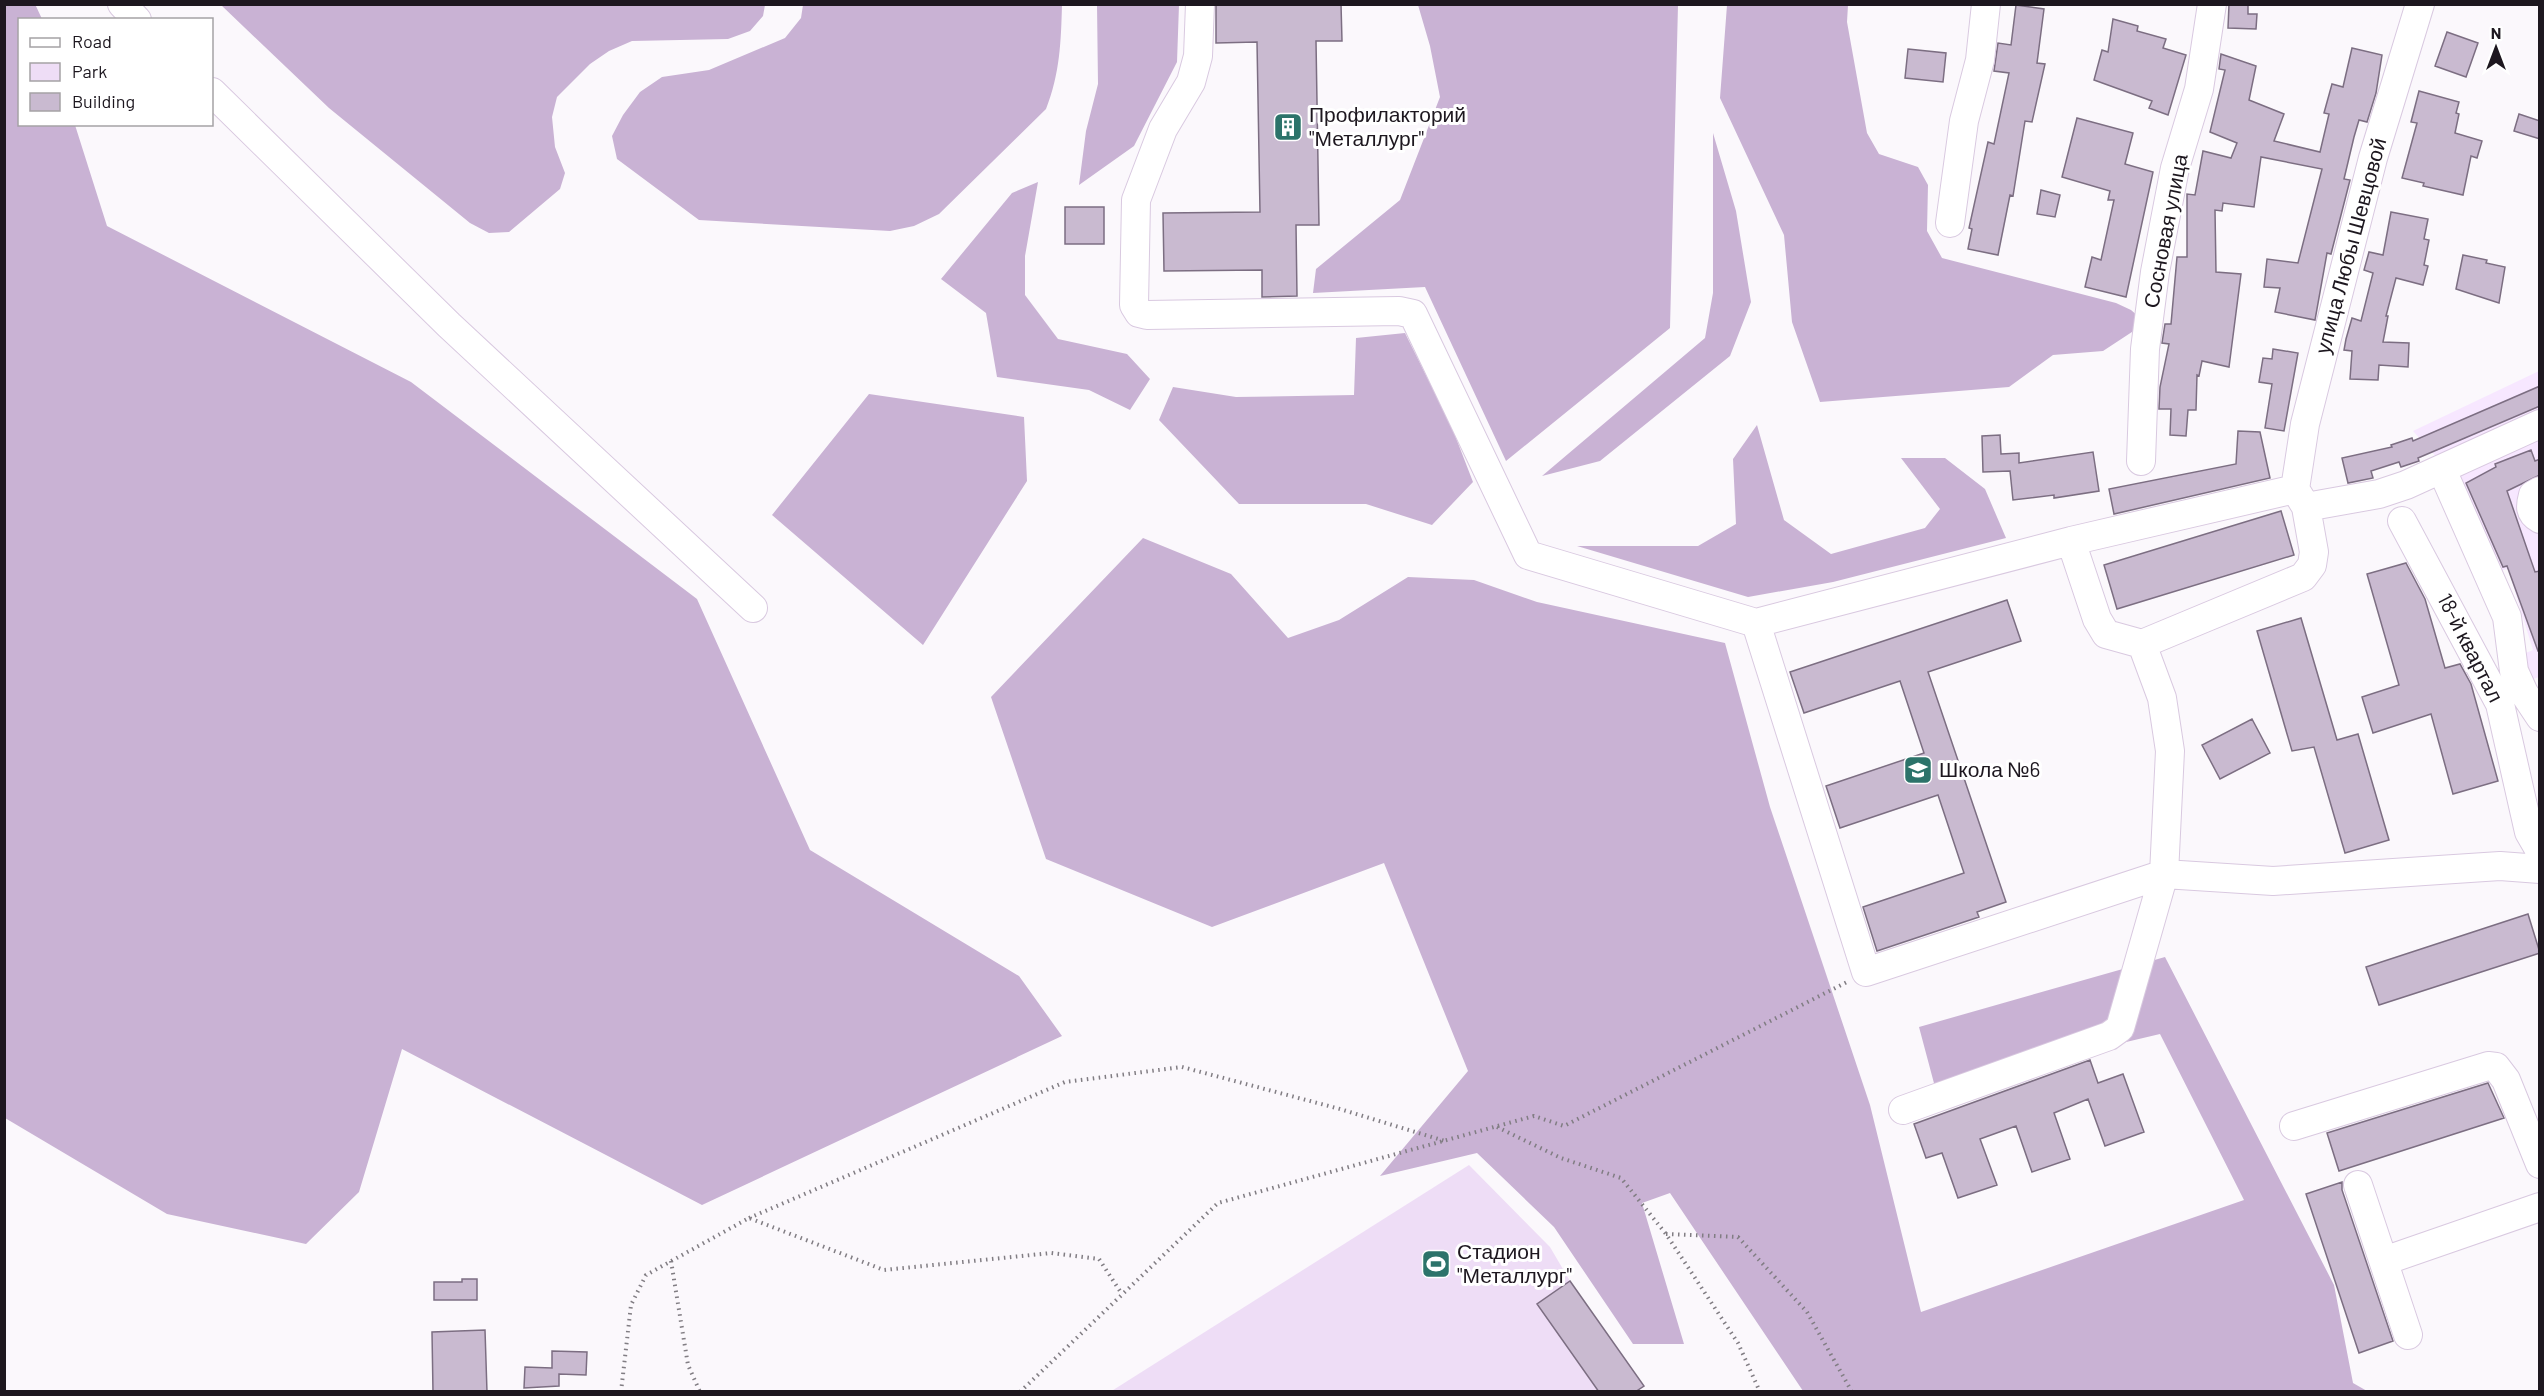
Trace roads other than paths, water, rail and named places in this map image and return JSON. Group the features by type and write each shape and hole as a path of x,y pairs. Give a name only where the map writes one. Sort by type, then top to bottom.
{"street":[{"path":"122,4 135,18"},
{"path":"1200,4 1198,56 1191,82 1163,129 1136,200 1134,305 1138,313 1147,315 1399,311 1413,314 1528,555 1756,623 2071,541 2300,498 2379,494 2406,486 2540,424"},
{"path":"1950,223 1964,121 1980,60 1986,4"},
{"name":"Сосновая улица","path":"2141,461 2145,349 2155,272 2175,168 2199,89 2212,4"},
{"name":"улица Любы Шевцовой","path":"2142,644 2303,577 2312,565 2314,552 2300,498 2305,424 2364,193 2420,4"},
{"path":"213,93 449,325 753,608"},
{"path":"2442,470 2507,617 2514,671 2524,693 2540,717"},
{"path":"2540,491 2533,495 2530,508 2533,514 2540,519"},
{"name":"18-й квартал","path":"2402,521 2493,687 2500,704 2529,832 2540,851"},
{"path":"1903,1110 2115,1033 2120,1028 2164,874 2170,751 2162,698 2142,644 2106,634 2097,619 2071,541"},
{"path":"1756,623 1866,972 2164,874 2273,880 2500,866 2540,869"},
{"path":"2511,750 2540,727"},
{"path":"2294,1126 2488,1066 2496,1067 2506,1080 2540,1164"},
{"path":"2358,1185 2408,1335"},
{"path":"2384,1261 2540,1207"}],"place":[{"name":"Профилакторий \"Металлург\"","path":"1288,127"},
{"name":"Школа №6","path":"1918,770"},
{"name":"Стадион \"Металлург\"","path":"1436,1264"}]}
